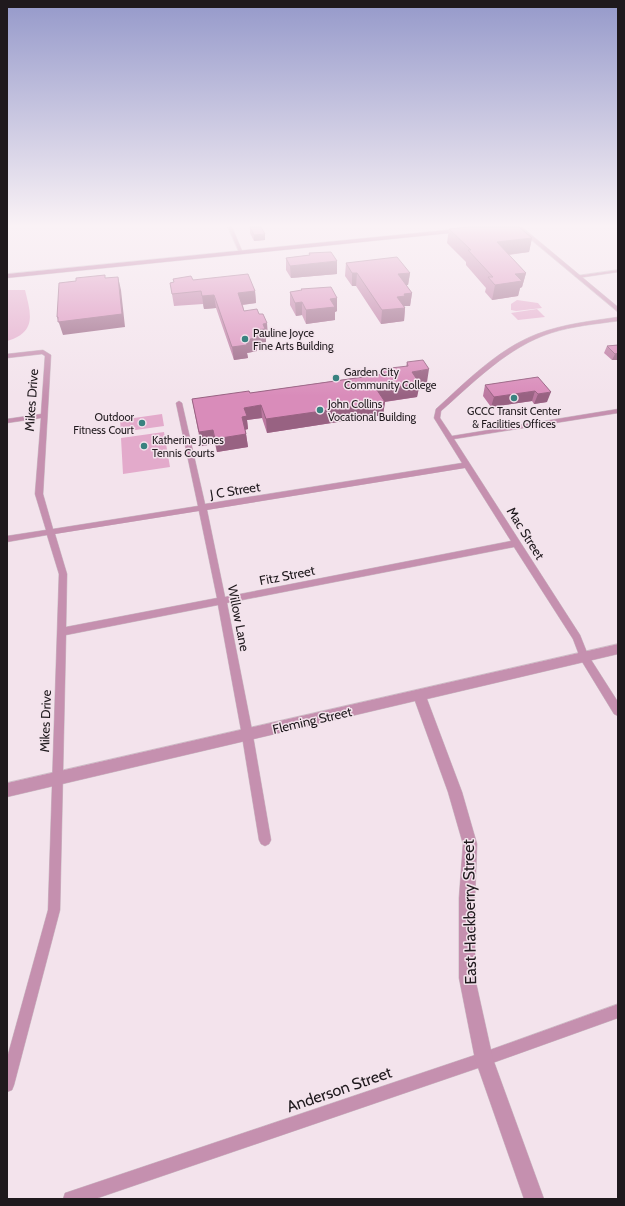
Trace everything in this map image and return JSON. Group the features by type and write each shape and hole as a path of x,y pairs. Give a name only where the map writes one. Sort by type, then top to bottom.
{"street":[{"path":"587,283 618,310"},
{"name":"Mac Street","path":"618,319 571,326 538,335 512,349 486,368 438,410 437,418 577,638 584,657 618,711"},
{"name":"Mikes Drive","path":"7,356 43,352 48,355 39,494 63,574 54,910 7,1085"},
{"name":"Willow Lane","path":"179,403 203,507 222,601 248,734 265,840"},
{"path":"450,438 618,411"},
{"path":"7,421 44,416"},
{"name":"J C Street","path":"7,540 467,465"},
{"name":"Fitz Street","path":"62,632 517,543"},
{"name":"Fleming Street","path":"7,790 618,649"},
{"name":"East Hackberry Street","path":"419,695 455,792 470,844 467,898 467,978 484,1059 534,1199"},
{"name":"Anderson Street","path":"70,1199 484,1059 618,1011"}],"shaded area":[{"path":"7,290 25,290 29,307 30,321 23,333 7,341"},
{"path":"517,300 538,303 542,308 516,311 511,310 511,304"},
{"path":"537,309 545,317 518,320 511,313"},
{"name":"Outdoor Fitness Court","path":"162,414 164,426 121,432 120,420"},
{"name":"Katherine Jones Tennis Courts","path":"164,432 170,467 123,474 121,438"}],"building":[{"path":"59,283 119,283 122,314 58,322"},
{"path":"170,283 252,283 255,291 238,293 244,311 257,309 259,314 263,314 267,323 263,324 265,329 253,330 256,338 245,340 247,345 232,347 214,295 202,296 201,291 172,294"},
{"path":"364,283 405,283 412,293 397,297 405,308 382,310"},
{"path":"493,283 507,283 495,285"},
{"path":"331,287 337,298 330,299 335,307 306,310 302,302 295,303 290,292 302,290 301,289"},
{"path":"618,345 618,353 615,354 607,346"},
{"path":"423,360 429,369 412,372 420,384 377,390 385,402 266,419 261,405 244,408 247,416 242,417 246,434 215,439 213,430 199,432 192,399 249,391 250,393 385,374 382,369 408,366 407,362"},
{"path":"538,377 551,392 538,394 535,391 494,397 485,385"}],"place":[{"name":"Pauline Joyce Fine Arts Building","path":"245,339"},
{"name":"Garden City Community College","path":"336,378"},
{"name":"GCCC Transit Center & Facilities Offices","path":"514,398"},
{"name":"John Collins Vocational Building","path":"320,410"},
{"name":"Outdoor Fitness Court","path":"142,423"},
{"name":"Katherine Jones Tennis Courts","path":"144,446"}]}
